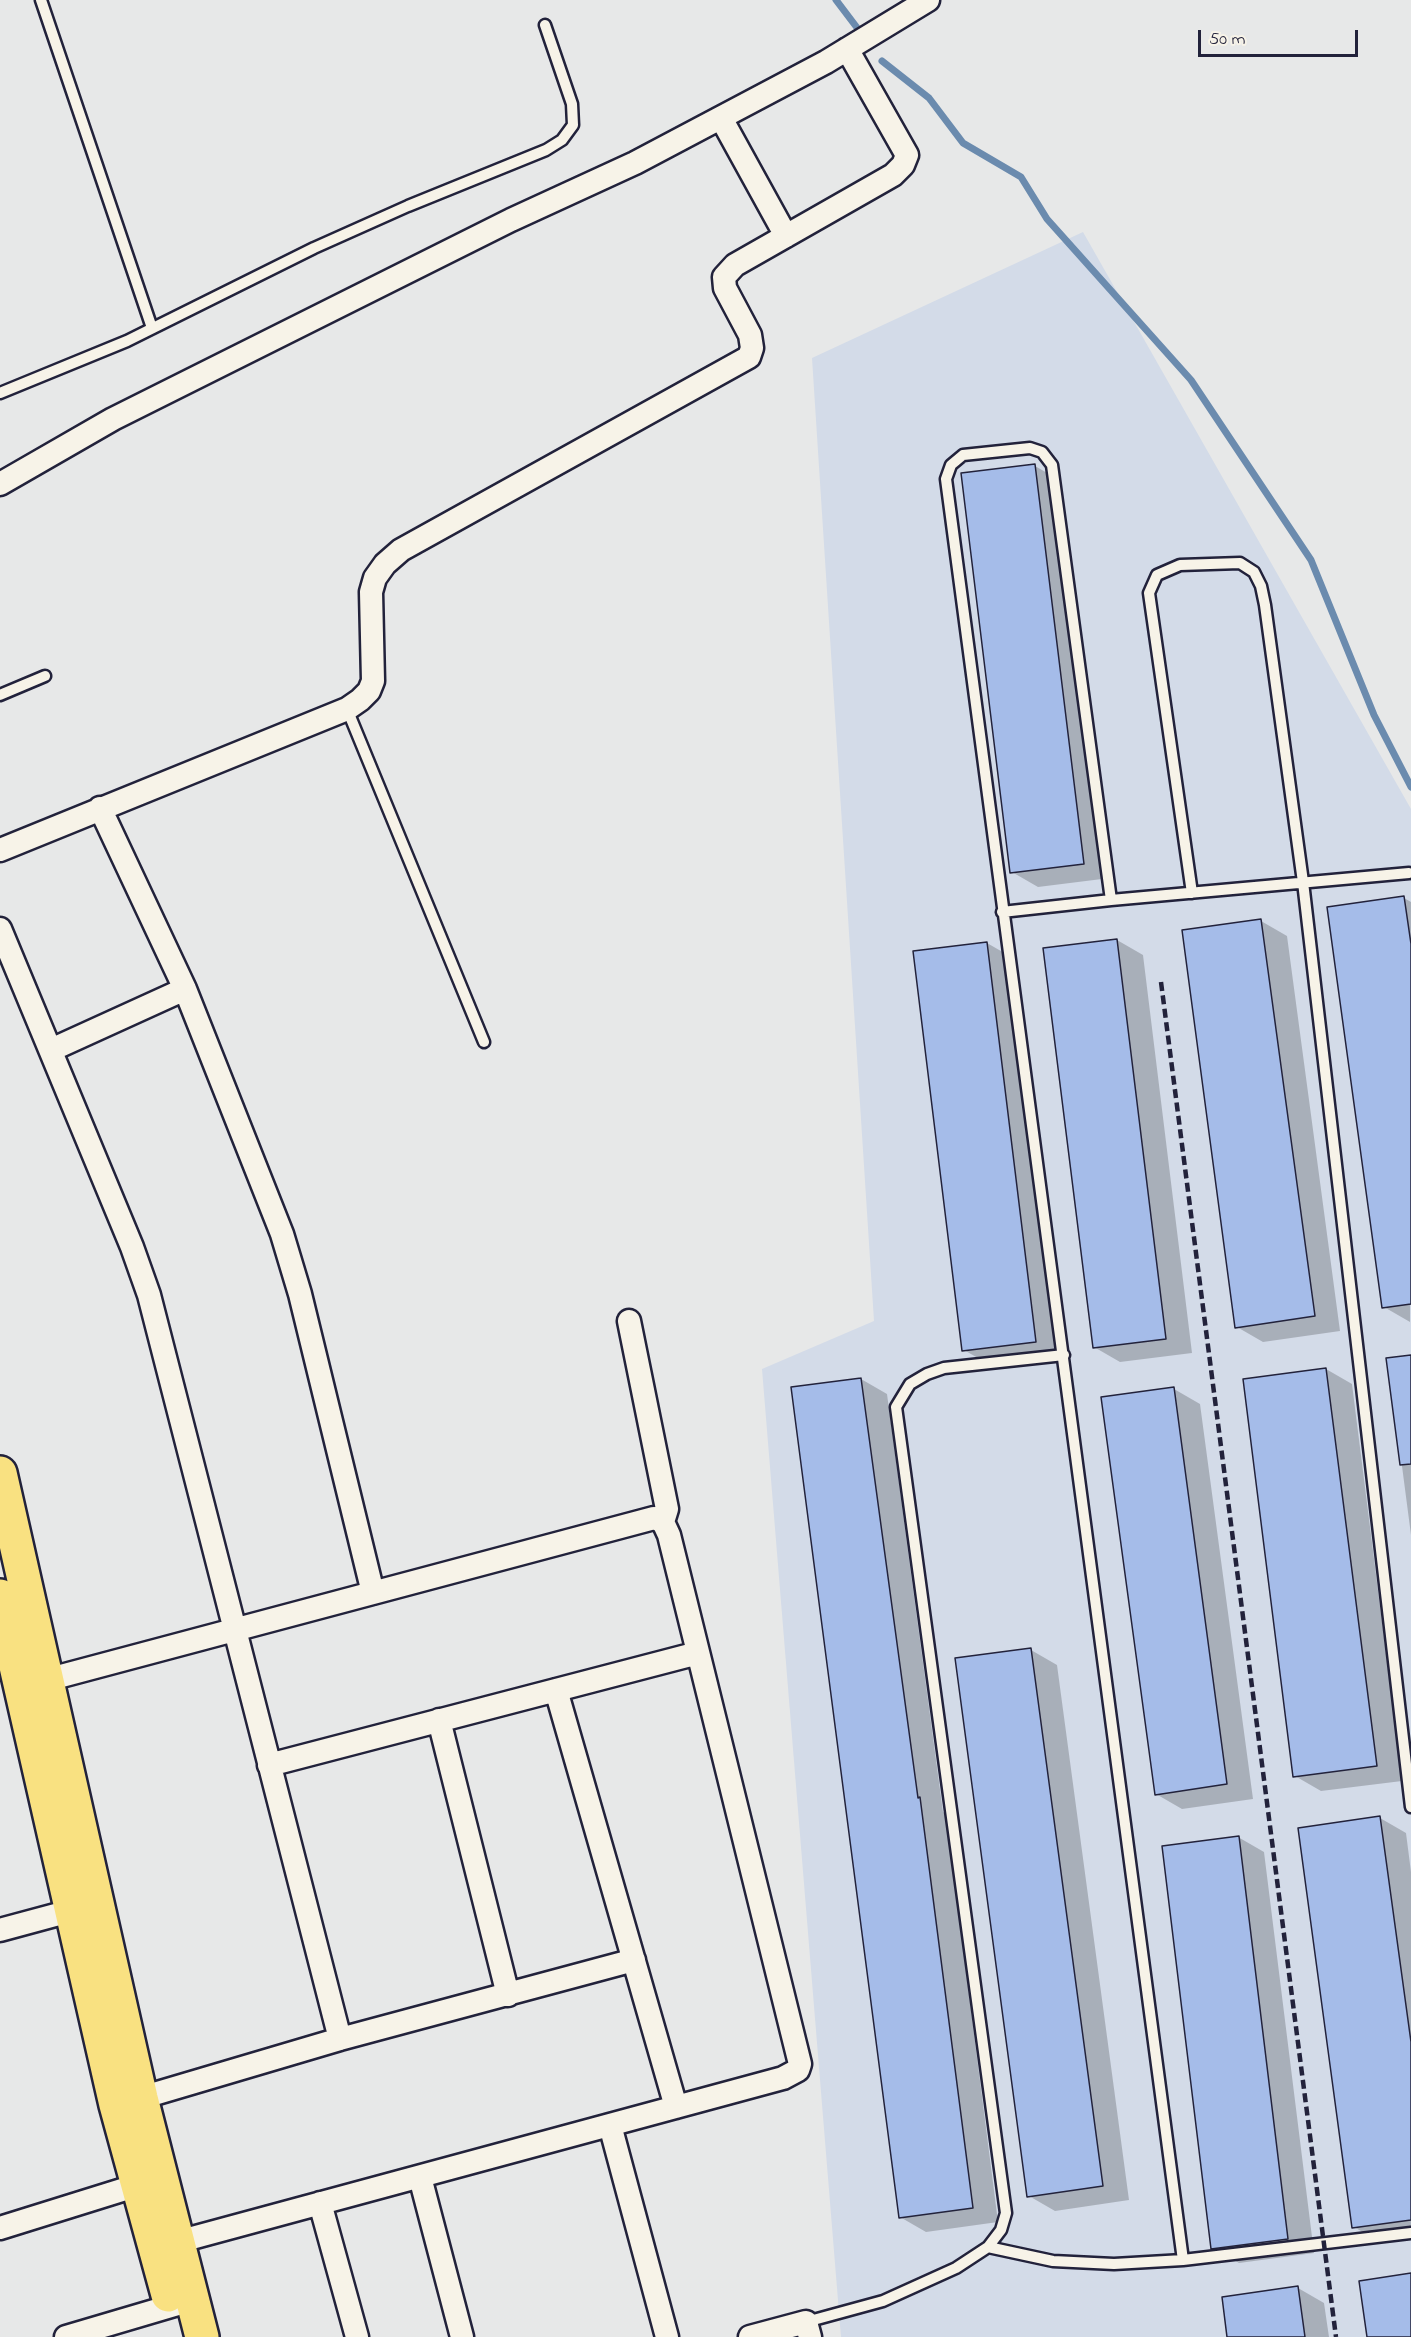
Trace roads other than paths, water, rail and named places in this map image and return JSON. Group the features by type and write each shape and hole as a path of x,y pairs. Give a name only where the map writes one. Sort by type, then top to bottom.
{"main road":[{"path":"0,1473 35,1683 128,2102 182,2302 202,2337"},
{"path":"2,1614 35,1683"},
{"path":"128,2102 138,2185 166,2246"},
{"path":"179,2337 182,2302"}],"street":[{"path":"0,484 113,418 511,220 635,163 847,49 898,8 928,0"},
{"path":"0,850 347,709 369,691 373,681 371,592 375,578 385,564 401,550 749,357 752,348 750,335 725,288 724,277 735,265 893,175 903,165 907,155 847,49"},
{"path":"721,117 786,236"},
{"path":"100,808 185,989 282,1234 300,1294 373,1593"},
{"path":"0,930 51,1050 149,1295 340,2039"},
{"path":"51,1050 185,989"},
{"path":"629,1321 667,1509 663,1522"},
{"path":"35,1683 654,1518 663,1522 669,1535 800,2064 798,2070 783,2078 166,2246"},
{"path":"269,1765 698,1653"},
{"path":"556,1690 676,2107"},
{"path":"439,1720 508,1995"},
{"path":"0,1930 85,1907"},
{"path":"128,2102 340,2039 634,1960"},
{"path":"610,2125 668,2337"},
{"path":"420,2177 462,2337"},
{"path":"0,2228 138,2185"},
{"path":"320,2204 357,2337"},
{"path":"66,2337 182,2302"},
{"path":"750,2337 808,2329"}],"lane":[{"path":"40,0 152,328"},
{"path":"0,393 152,328 314,248 408,206 546,150 562,140 573,125 572,104 545,25"},
{"path":"1111,900 1052,465 1042,452 1030,448 963,455 951,465 946,479 1183,2260"},
{"path":"1192,893 1149,593 1157,574 1180,565 1240,563 1254,572 1262,586 1303,882 1411,1807"},
{"path":"0,695 45,676"},
{"path":"347,709 484,1042"},
{"path":"1002,912 1409,873"},
{"path":"808,2329 883,2301 956,2268 988,2247 1001,2230 1006,2213 896,1407 910,1384 927,1374 944,1368 1064,1355"},
{"path":"988,2247 1053,2261 1114,2264 1183,2260 1411,2233"}],"waterway":[{"path":"836,0 858,29"},
{"path":"882,61 929,98 963,143 1021,177 1047,219 1191,380 1311,560 1374,715 1411,787"}],"railway":[{"path":"1161,982 1336,2337"}]}
